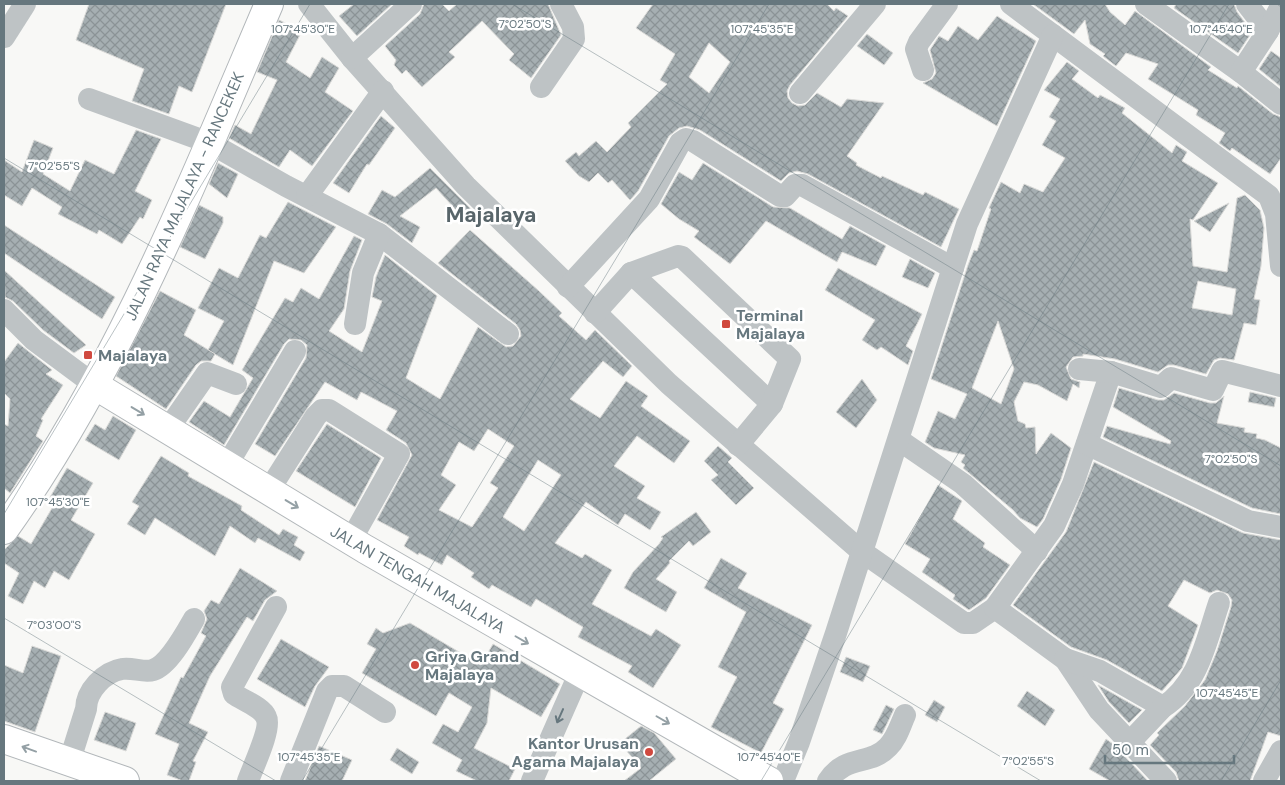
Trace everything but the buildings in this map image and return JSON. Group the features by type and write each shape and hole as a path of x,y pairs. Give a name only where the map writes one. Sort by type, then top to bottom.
{"main road":[{"name":"JALAN RAYA MAJALAYA - RANCEKEK","path":"8,517 96,386 210,143 269,4"},
{"name":"JALAN TENGAH MAJALAYA","path":"96,386 351,540 769,781"},
{"path":"4,739 74,770 125,781"}],"street":[{"path":"4,37 25,4"},
{"path":"309,4 352,58 466,186 595,313 738,445 861,551 964,623 973,623 995,608 1054,526 1073,484 1111,372"},
{"path":"352,58 411,4"},
{"path":"541,87 574,39 573,27 561,4"},
{"path":"800,93 875,4"},
{"path":"923,70 916,49 918,42 947,4"},
{"path":"1011,4 1275,197 1281,266"},
{"path":"1146,4 1241,72 1281,104"},
{"path":"1247,4 1268,31"},
{"path":"1241,72 1268,31 1281,6"},
{"path":"783,781 799,742 833,642 974,207 1053,35"},
{"path":"307,196 383,91"},
{"path":"89,99 210,143 379,234 508,334"},
{"path":"568,287 649,199 680,143 686,139 780,196 786,196 795,185 802,185 953,268"},
{"path":"355,324 363,273 379,234"},
{"path":"595,313 631,273 678,256 682,257 789,357 789,366 772,404 738,445"},
{"path":"631,273 772,404"},
{"path":"4,310 34,340 96,386"},
{"path":"227,465 295,351"},
{"path":"1079,369 1111,372 1161,388 1172,378 1213,390 1222,371 1281,386"},
{"path":"168,429 204,375 210,373 236,384"},
{"path":"268,490 319,412 329,410 399,454 351,540"},
{"path":"899,440 963,484 1037,551"},
{"path":"1087,444 1248,521 1281,528"},
{"path":"1129,743 1163,707 1180,694 1192,678 1219,603"},
{"path":"248,781 267,729 267,718 263,713 234,694 232,687 276,607"},
{"path":"995,608 1065,659 1100,671 1163,707"},
{"path":"74,770 86,702 93,687 121,669 153,670 160,666 178,646 194,619"},
{"path":"1065,659 1099,710 1166,781"},
{"path":"532,781 580,672"},
{"path":"291,781 328,691 332,686 344,686 385,712"},
{"path":"828,781 842,765 879,754 887,748 894,740 905,715"},
{"path":"1264,781 1281,750"}],"place":[{"name":"Terminal Majalaya","path":"726,324"},
{"name":"Majalaya","path":"88,355"},
{"name":"Griya Grand Majalaya","path":"415,665"},
{"name":"Kantor Urusan Agama Majalaya","path":"649,752"}],"district":[{"name":"Majalaya","path":"491,215"}]}
